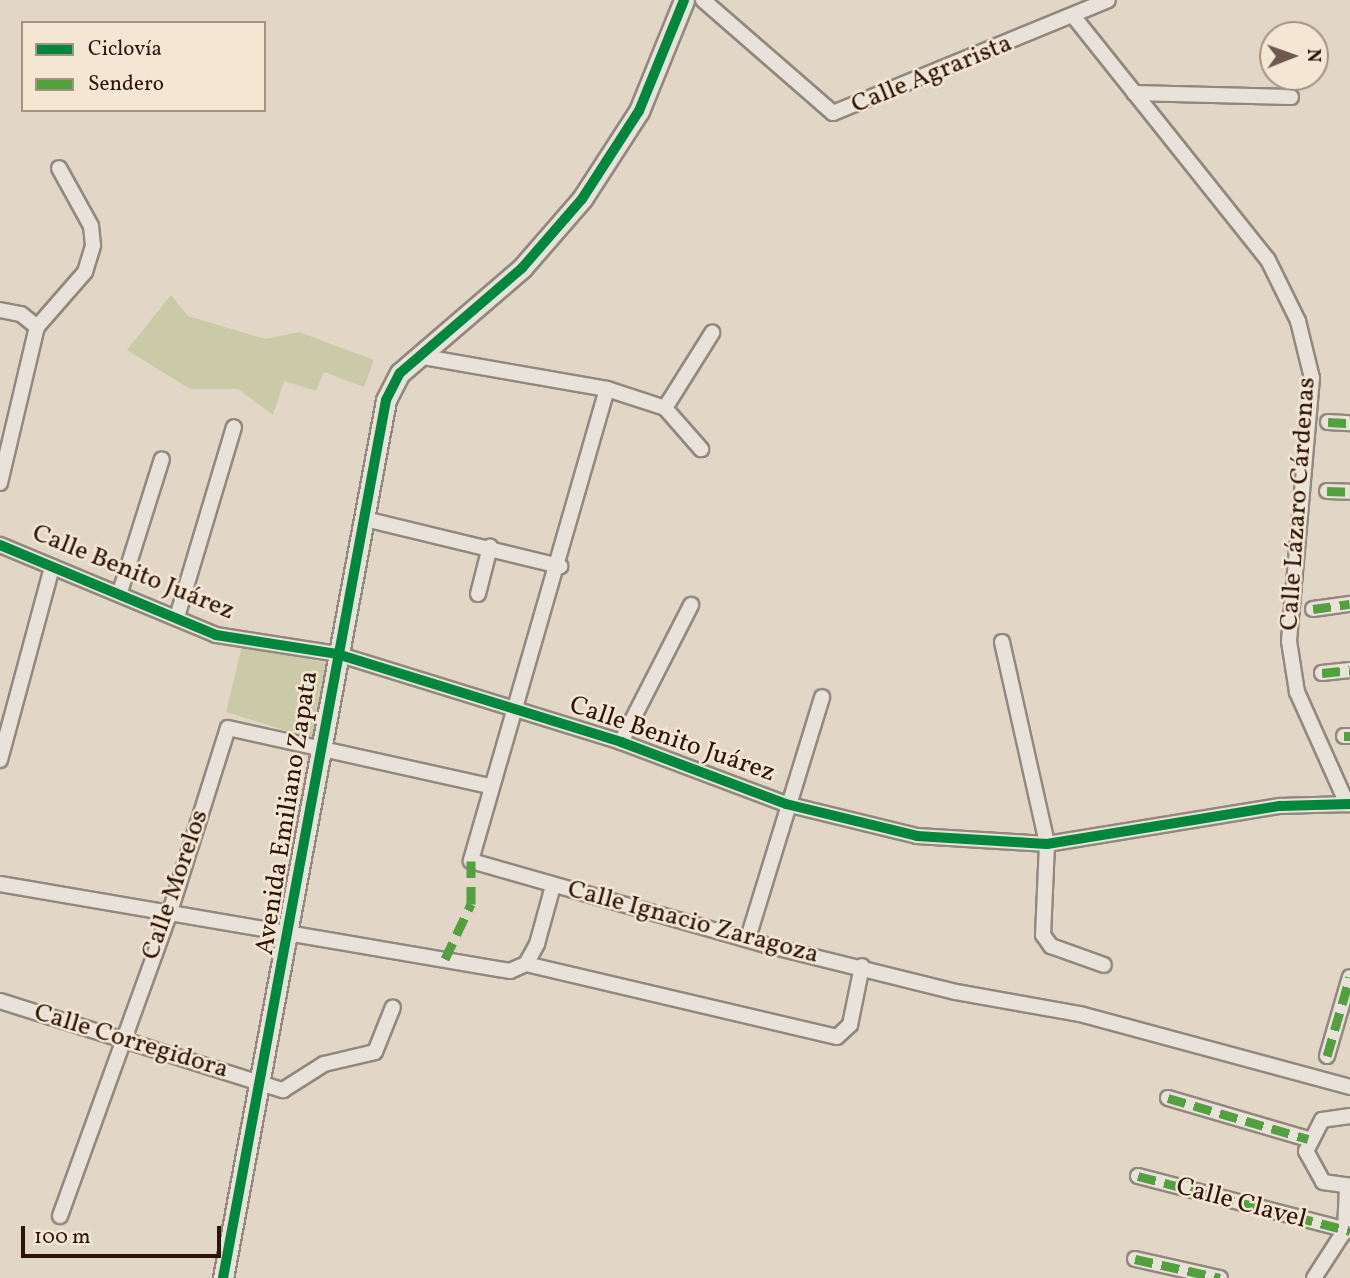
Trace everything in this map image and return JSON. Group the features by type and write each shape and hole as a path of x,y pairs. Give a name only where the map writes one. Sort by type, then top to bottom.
{"street":[{"name":"Avenida Emiliano Zapata","path":"223,1278 292,933 337,654 386,400 418,356 522,268 582,199 639,111 684,0"},
{"name":"Calle Agrarista","path":"703,0 834,113 1074,17"},
{"path":"1074,17 1108,0"},
{"name":"Calle Lázaro Cárdenas","path":"1074,17 1268,260 1298,321 1312,378 1289,641 1297,692 1348,804"},
{"path":"1134,93 1291,97"},
{"path":"0,483 37,327 85,272 93,246 91,226 60,167"},
{"path":"0,310 22,314 37,327"},
{"path":"665,408 712,333"},
{"path":"418,356 607,389 665,408 701,449"},
{"path":"553,886 471,861 489,786 560,566 607,389"},
{"path":"1328,422 1350,423"},
{"path":"177,617 234,428"},
{"path":"120,593 162,459"},
{"path":"1327,491 1350,492"},
{"path":"365,519 560,566"},
{"name":"Calle Benito Juárez","path":"0,545 216,635 337,654 621,742 786,804 917,836 1047,844 1280,806 1348,804"},
{"path":"478,594 490,547"},
{"path":"0,760 52,567"},
{"path":"1313,609 1350,604"},
{"path":"621,742 691,605"},
{"path":"1002,642 1047,844 1043,935 1051,946 1104,965"},
{"path":"1322,673 1350,670"},
{"path":"748,939 786,804 822,697"},
{"name":"Calle Morelos","path":"60,1216 120,1040 168,918 228,728 322,747"},
{"path":"322,747 489,786"},
{"path":"0,884 168,918 292,933 510,971 526,964 837,1037 850,1024 862,966"},
{"name":"Calle Ignacio Zaragoza","path":"526,964 553,886 956,992 1080,1014 1350,1087"},
{"path":"1327,1056 1344,1021 1350,976"},
{"name":"Calle Corregidora","path":"0,1001 262,1083 293,1088 324,1064 375,1052 385,1041 393,1007"},
{"path":"1168,1098 1308,1139"},
{"path":"1314,1278 1348,1231 1348,1187 1314,1174 1308,1139 1322,1120 1350,1116"},
{"name":"Calle Clavel","path":"1138,1176 1348,1231"},
{"path":"1135,1259 1220,1278"}],"green space":[{"path":"171,295 188,316 265,339 299,332 374,360 364,387 324,372 316,391 284,381 273,415 238,389 190,389 127,350"},
{"path":"242,646 326,663 313,739 226,712"}],"marked path":[{"path":"1328,422 1350,423"},
{"path":"1327,491 1350,492"},
{"path":"1313,609 1350,604"},
{"path":"1322,673 1350,670"},
{"path":"1344,736 1350,736"},
{"path":"445,959 471,904 471,861"},
{"path":"1327,1056 1350,977"},
{"path":"1168,1098 1308,1139"},
{"path":"1138,1176 1350,1231"},
{"path":"1135,1259 1220,1278"}],"cycle path":[{"path":"223,1278 386,400 400,373 522,268 582,199 639,111 684,0"},
{"path":"0,545 216,635 337,654 621,742 786,804 917,836 1047,844 1280,806 1350,804"}]}
